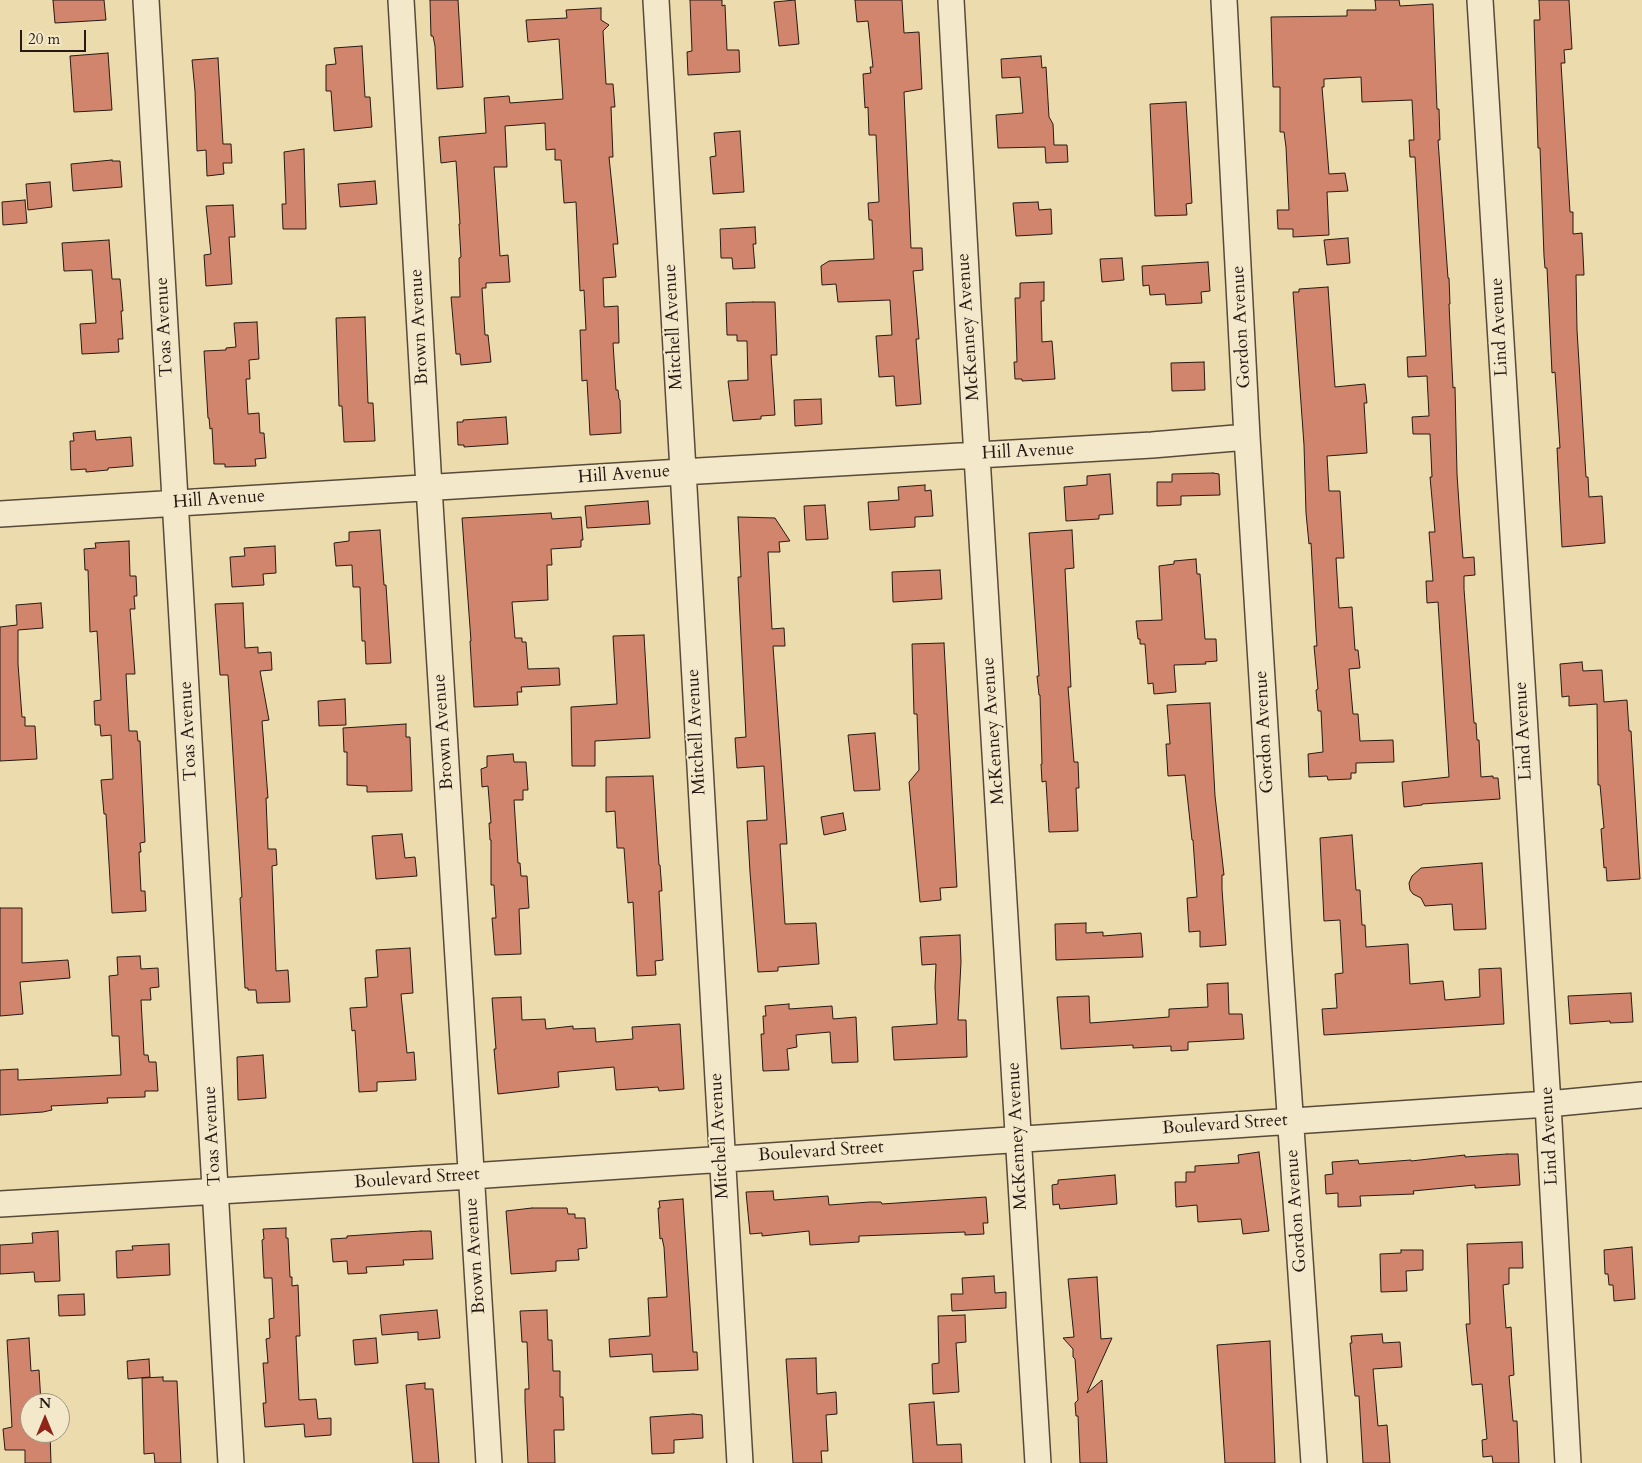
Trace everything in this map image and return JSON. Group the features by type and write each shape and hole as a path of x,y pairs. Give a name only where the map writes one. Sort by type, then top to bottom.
{"street":[{"name":"Toas Avenue","path":"146,0 231,1463"},
{"name":"Brown Avenue","path":"401,0 428,487 489,1463"},
{"name":"Mitchell Avenue","path":"656,0 721,1159 740,1463"},
{"name":"McKenney Avenue","path":"951,0 1038,1463"},
{"name":"Gordon Avenue","path":"1224,0 1247,437 1314,1463"},
{"name":"Lind Avenue","path":"1480,0 1548,1104 1568,1463"},
{"name":"Hill Avenue","path":"0,514 1152,445 1247,437"},
{"name":"Boulevard Street","path":"0,1204 472,1176 1548,1104 1642,1095"}],"building":[{"path":"53,0 104,0 106,20 55,23"},
{"path":"430,0 458,0 463,87 437,89 435,46 433,36 431,36"},
{"path":"690,0 722,0 722,6 725,5 727,50 739,50 740,72 688,75 687,52 692,51"},
{"path":"795,0 799,44 779,46 774,2"},
{"path":"855,0 902,0 904,33 919,32 922,89 904,92 911,248 922,248 923,270 913,271 919,339 916,339 921,404 896,406 894,376 879,377 876,336 892,335 890,300 838,302 836,284 822,285 821,266 829,261 874,259 872,220 869,220 868,203 879,202 876,135 869,135 868,107 865,108 863,74 871,73 870,67 873,67 868,21 857,22"},
{"path":"1375,0 1399,0 1400,6 1433,4 1437,109 1439,109 1440,140 1438,140 1449,278 1460,519 1463,558 1474,557 1475,575 1464,576 1464,589 1474,723 1476,723 1477,740 1479,740 1481,777 1493,776 1493,778 1498,778 1500,799 1404,807 1402,782 1449,777 1438,602 1427,603 1426,581 1433,581 1429,532 1435,532 1430,477 1432,477 1430,434 1413,434 1412,417 1429,416 1427,376 1408,377 1407,357 1426,356 1415,157 1410,157 1409,140 1414,140 1412,100 1362,102 1361,77 1324,79 1324,87 1322,87 1329,174 1345,173 1348,191 1327,192 1329,235 1293,237 1293,229 1278,229 1277,210 1289,210 1286,147 1284,132 1280,132 1280,87 1273,87 1271,17 1347,16 1347,10 1376,10"},
{"path":"1539,0 1569,0 1572,49 1564,50 1565,63 1561,63 1570,212 1573,212 1573,234 1582,233 1584,275 1576,275 1577,330 1586,477 1588,477 1589,497 1602,496 1605,543 1562,547 1557,448 1560,448 1555,372 1552,373 1547,268 1545,268 1544,256 1540,148 1538,148 1534,20 1540,20"},
{"path":"601,8 601,20 609,25 603,31 606,84 613,84 615,107 611,107 613,157 609,157 618,244 613,244 616,277 603,278 604,307 618,306 619,343 613,343 616,390 618,390 620,400 621,433 590,435 587,380 582,381 580,330 586,330 584,290 580,291 576,202 564,203 561,160 555,160 555,149 546,150 545,123 505,126 507,167 494,167 500,256 508,255 510,282 486,283 486,288 482,288 485,335 488,335 491,362 461,365 460,354 456,354 451,297 460,297 459,258 461,257 456,161 441,163 439,137 486,133 484,98 509,96 510,103 563,99 559,39 528,42 526,20 567,18 566,10"},
{"path":"362,46 365,97 370,97 372,127 334,131 331,91 326,91 326,65 336,64 334,48"},
{"path":"108,53 112,110 74,112 70,56"},
{"path":"1041,56 1042,68 1046,67 1049,117 1053,124 1054,145 1067,145 1068,162 1046,163 1045,147 998,148 996,115 1023,113 1020,77 1002,78 1001,59"},
{"path":"218,58 223,144 231,144 232,163 223,163 224,174 207,176 206,150 197,151 192,60"},
{"path":"1186,102 1192,203 1186,204 1187,215 1155,216 1150,104"},
{"path":"740,131 744,192 713,194 710,157 716,156 714,133"},
{"path":"304,149 306,229 283,229 282,204 286,204 284,152"},
{"path":"120,161 122,187 73,191 71,164"},
{"path":"375,181 377,204 340,207 338,184"},
{"path":"50,182 52,207 28,210 26,184"},
{"path":"25,200 27,223 3,225 2,202"},
{"path":"1038,202 1039,210 1051,209 1052,234 1016,236 1013,203"},
{"path":"233,205 235,237 229,237 232,284 206,286 204,255 211,254 206,206"},
{"path":"755,227 756,244 753,244 755,268 733,269 732,258 721,258 720,229"},
{"path":"1348,238 1350,263 1327,265 1324,240"},
{"path":"109,240 112,279 120,279 123,339 118,339 119,352 82,354 80,324 96,323 92,270 64,271 62,243"},
{"path":"1122,258 1124,280 1102,282 1100,259"},
{"path":"1208,262 1210,291 1201,292 1202,303 1166,305 1165,294 1150,295 1149,285 1143,286 1142,266"},
{"path":"1044,282 1044,301 1041,301 1042,342 1052,341 1055,379 1022,381 1022,379 1015,379 1014,362 1017,362 1015,298 1020,298 1020,283"},
{"path":"1328,287 1335,387 1365,384 1367,403 1364,403 1367,453 1327,456 1329,491 1340,491 1344,558 1336,558 1339,608 1352,607 1355,650 1358,650 1360,668 1349,669 1353,714 1358,714 1360,741 1393,740 1394,762 1356,763 1356,773 1351,773 1351,779 1328,780 1327,776 1309,777 1308,754 1323,752 1321,711 1318,711 1316,690 1318,689 1314,646 1317,646 1311,543 1309,544 1306,513 1304,445 1293,292 1299,292 1299,289"},
{"path":"775,302 777,355 771,355 775,415 761,416 761,419 733,421 728,381 748,380 747,341 737,341 737,335 727,335 726,303"},
{"path":"365,317 368,403 373,403 375,441 344,442 342,406 339,406 336,318"},
{"path":"257,322 259,359 249,360 250,379 246,379 248,414 259,413 260,433 264,433 266,458 255,459 256,466 225,467 225,464 214,464 212,428 210,429 208,418 204,351 226,350 226,348 236,347 234,323"},
{"path":"1204,362 1205,390 1172,391 1171,363"},
{"path":"821,399 822,424 795,426 794,400"},
{"path":"506,417 508,444 464,447 464,445 458,445 457,422"},
{"path":"95,431 96,440 131,437 133,466 86,472 86,469 71,470 70,441 74,441 73,433"},
{"path":"1110,474 1113,514 1099,515 1099,519 1066,521 1064,487 1087,485 1087,476"},
{"path":"1172,474 1219,474 1220,495 1181,496 1181,505 1157,506 1157,482 1172,482"},
{"path":"925,485 925,491 931,490 933,516 915,517 915,527 870,530 868,502 899,500 898,487"},
{"path":"648,501 650,524 587,528 585,506"},
{"path":"825,505 828,539 806,540 804,506"},
{"path":"551,513 552,519 581,517 583,540 581,540 581,547 551,549 552,565 547,565 548,600 512,602 515,638 522,638 522,642 526,642 528,669 559,668 560,685 521,687 522,692 517,692 518,705 474,707 462,518"},
{"path":"738,517 775,518 790,541 779,542 780,552 768,552 772,629 784,628 785,646 773,646 787,844 780,844 785,924 816,923 819,964 778,967 778,971 758,972 750,872 747,821 767,820 764,766 737,768 735,738 746,737 738,577 741,577"},
{"path":"380,530 391,663 366,664 365,641 362,641 360,587 353,587 352,565 336,566 334,543 349,541 349,532"},
{"path":"1072,530 1074,568 1065,569 1071,687 1068,687 1074,762 1078,762 1079,788 1076,788 1078,831 1049,832 1046,781 1042,782 1040,695 1037,676 1039,676 1029,533"},
{"path":"129,541 130,576 136,576 137,596 134,596 135,609 130,609 135,674 126,674 129,731 137,731 138,741 140,741 145,842 140,843 141,852 139,852 141,891 145,891 146,911 112,913 106,814 104,814 101,780 113,779 111,735 101,736 100,725 95,725 94,701 101,700 97,631 90,632 88,570 85,570 84,549 96,548 95,543"},
{"path":"275,546 276,573 263,574 264,585 232,587 230,557 245,556 244,548"},
{"path":"1196,559 1197,574 1200,574 1205,639 1216,639 1217,661 1205,662 1206,664 1174,665 1176,692 1154,694 1153,683 1148,684 1145,644 1140,644 1140,639 1138,639 1136,621 1162,620 1159,566 1174,564 1174,561"},
{"path":"940,570 942,599 893,602 892,572"},
{"path":"41,603 43,628 18,630 18,664 22,717 25,717 25,726 35,726 37,759 0,761 0,627 17,625 16,605"},
{"path":"243,603 245,648 258,647 258,653 271,652 272,670 260,671 269,720 262,721 268,798 266,798 268,849 276,849 277,865 272,866 276,971 288,970 290,1002 257,1003 256,990 245,988 240,898 242,897 228,675 220,675 215,604"},
{"path":"644,635 650,738 595,741 595,766 572,766 571,707 617,704 613,636"},
{"path":"944,643 957,887 940,888 941,900 920,902 909,782 919,770 917,714 914,714 912,644"},
{"path":"1582,662 1583,671 1602,670 1604,702 1627,700 1629,731 1631,731 1640,879 1607,881 1601,829 1604,828 1600,785 1598,785 1597,704 1569,706 1569,696 1562,697 1560,664"},
{"path":"345,699 346,725 319,726 318,701"},
{"path":"1210,703 1215,796 1224,875 1222,875 1222,889 1226,945 1200,947 1200,931 1189,932 1187,898 1197,897 1193,840 1185,775 1168,776 1166,744 1170,744 1167,705"},
{"path":"406,724 406,737 410,737 412,791 367,792 367,786 347,785 347,752 344,752 343,728"},
{"path":"875,733 880,790 854,791 848,735"},
{"path":"513,754 514,762 526,762 528,790 523,790 523,800 514,800 518,863 520,863 521,876 527,876 529,908 519,909 521,954 495,955 492,918 496,918 494,885 491,885 489,823 491,823 488,786 482,787 481,769 487,767 487,756"},
{"path":"653,776 662,891 659,891 663,960 655,961 656,975 637,976 633,902 628,903 624,848 617,848 615,811 606,812 606,777"},
{"path":"843,813 846,830 824,835 821,817"},
{"path":"402,834 405,858 415,857 417,876 376,879 372,836"},
{"path":"1352,835 1356,890 1360,890 1362,925 1365,925 1366,947 1408,944 1410,984 1443,981 1445,1000 1480,997 1479,969 1501,968 1504,1024 1324,1035 1322,1009 1337,1008 1335,974 1343,973 1340,920 1324,921 1320,838"},
{"path":"1482,863 1486,929 1454,930 1452,904 1425,906 1421,898 1410,890 1409,883 1412,876 1421,868"},
{"path":"0,908 22,908 22,963 68,960 70,978 20,982 23,1014 0,1016"},
{"path":"1086,923 1086,933 1103,932 1103,936 1141,933 1143,957 1056,960 1055,924"},
{"path":"960,935 961,962 958,1020 966,1020 967,1057 894,1060 892,1027 937,1024 936,964 922,965 920,937"},
{"path":"410,948 413,993 401,994 407,1053 414,1052 416,1080 377,1082 377,1091 359,1092 355,1030 352,1031 350,1008 367,1007 365,978 378,977 376,950"},
{"path":"140,956 141,969 158,968 159,987 150,988 151,1000 141,1000 144,1055 148,1055 149,1062 156,1062 158,1091 145,1091 145,1097 107,1098 108,1103 51,1106 52,1110 43,1112 0,1115 0,1070 18,1069 18,1080 121,1075 119,1036 112,1036 109,976 118,975 117,957"},
{"path":"1228,983 1229,1014 1242,1014 1244,1039 1188,1042 1188,1050 1171,1051 1171,1046 1133,1048 1133,1045 1061,1049 1057,997 1089,996 1090,1023 1169,1017 1169,1009 1208,1007 1207,984"},
{"path":"1631,993 1633,1022 1610,1023 1610,1021 1570,1024 1568,996"},
{"path":"521,997 522,1020 545,1019 546,1029 573,1026 573,1029 595,1028 596,1042 633,1039 632,1027 680,1024 684,1089 659,1091 658,1087 616,1090 614,1067 558,1072 559,1087 498,1094 492,998"},
{"path":"789,1004 789,1009 832,1006 833,1019 856,1017 858,1062 832,1063 830,1032 796,1035 797,1047 787,1049 789,1070 763,1071 761,1034 764,1034 763,1016 766,1016 765,1006"},
{"path":"263,1055 266,1098 238,1100 237,1057"},
{"path":"1259,1152 1269,1231 1243,1234 1241,1219 1198,1222 1197,1205 1176,1207 1175,1182 1186,1182 1186,1172 1195,1172 1195,1166 1239,1163 1238,1155"},
{"path":"1518,1154 1520,1185 1475,1188 1475,1185 1413,1191 1414,1194 1360,1196 1361,1206 1338,1207 1338,1193 1326,1194 1325,1175 1333,1174 1332,1162 1358,1160 1359,1164 1465,1155 1465,1157"},
{"path":"1115,1175 1117,1204 1060,1209 1059,1204 1053,1205 1052,1185 1058,1184 1058,1180"},
{"path":"773,1191 774,1200 828,1196 829,1205 870,1202 881,1202 882,1204 986,1197 988,1223 983,1223 984,1234 965,1235 965,1232 859,1236 859,1242 810,1245 809,1231 762,1236 762,1233 750,1234 746,1192"},
{"path":"683,1199 693,1352 697,1352 698,1370 653,1372 652,1354 610,1357 609,1339 650,1336 648,1298 667,1297 664,1247 662,1238 660,1239 659,1201"},
{"path":"532,1208 567,1208 568,1214 575,1214 575,1218 585,1218 587,1248 578,1249 579,1260 556,1261 556,1271 511,1274 506,1211"},
{"path":"286,1228 290,1277 292,1277 292,1286 298,1285 300,1336 296,1336 299,1400 316,1399 318,1419 331,1418 331,1435 305,1437 304,1424 265,1427 263,1403 266,1403 263,1363 268,1363 266,1339 270,1338 269,1319 274,1318 272,1278 264,1278 263,1229"},
{"path":"58,1231 60,1281 35,1282 34,1272 0,1274 0,1245 33,1243 32,1233"},
{"path":"431,1231 433,1259 403,1260 404,1265 366,1267 367,1273 348,1274 347,1261 333,1262 331,1239 347,1238 347,1236"},
{"path":"1522,1242 1523,1268 1509,1268 1509,1284 1503,1285 1506,1328 1511,1327 1514,1375 1509,1376 1513,1421 1517,1421 1519,1463 1493,1463 1492,1456 1483,1457 1482,1440 1487,1439 1482,1384 1472,1385 1466,1324 1470,1324 1467,1244"},
{"path":"169,1244 170,1275 117,1278 116,1251 133,1250 132,1246"},
{"path":"1632,1247 1635,1299 1614,1301 1613,1285 1609,1285 1608,1274 1605,1274 1604,1250"},
{"path":"1401,1250 1423,1250 1423,1270 1406,1271 1407,1291 1381,1292 1380,1254 1401,1253"},
{"path":"994,1276 995,1293 1006,1292 1006,1308 952,1311 951,1294 963,1294 962,1278"},
{"path":"1097,1277 1101,1339 1112,1338 1087,1393 1102,1380 1107,1463 1080,1463 1078,1416 1076,1416 1075,1403 1078,1400 1075,1359 1073,1357 1073,1349 1063,1338 1074,1337 1068,1279"},
{"path":"84,1294 85,1315 59,1316 58,1295"},
{"path":"437,1310 440,1338 418,1340 418,1332 382,1335 380,1315"},
{"path":"547,1310 548,1340 552,1340 553,1371 560,1371 560,1397 563,1397 564,1430 554,1430 555,1463 528,1463 525,1402 525,1389 529,1389 527,1342 522,1342 520,1311"},
{"path":"965,1315 966,1342 956,1343 959,1392 933,1394 932,1364 939,1363 938,1316"},
{"path":"1382,1334 1383,1343 1400,1342 1402,1367 1373,1369 1378,1426 1387,1425 1390,1463 1363,1463 1359,1396 1355,1396 1351,1336"},
{"path":"29,1338 31,1371 39,1370 40,1393 20,1393 20,1443 50,1443 51,1463 25,1463 25,1450 5,1450 3,1429 12,1427 7,1340"},
{"path":"376,1338 378,1363 355,1365 353,1340"},
{"path":"1270,1341 1275,1463 1225,1463 1217,1345"},
{"path":"816,1358 817,1394 836,1392 837,1414 826,1415 828,1451 821,1451 822,1463 793,1463 786,1359"},
{"path":"149,1359 150,1377 128,1379 127,1361"},
{"path":"163,1377 163,1381 177,1381 181,1463 155,1463 154,1453 144,1454 142,1378"},
{"path":"425,1383 425,1389 433,1389 439,1463 413,1463 406,1385"},
{"path":"934,1402 937,1445 961,1444 962,1463 913,1463 909,1404"},
{"path":"702,1415 703,1438 674,1440 674,1453 652,1454 650,1417"}]}
